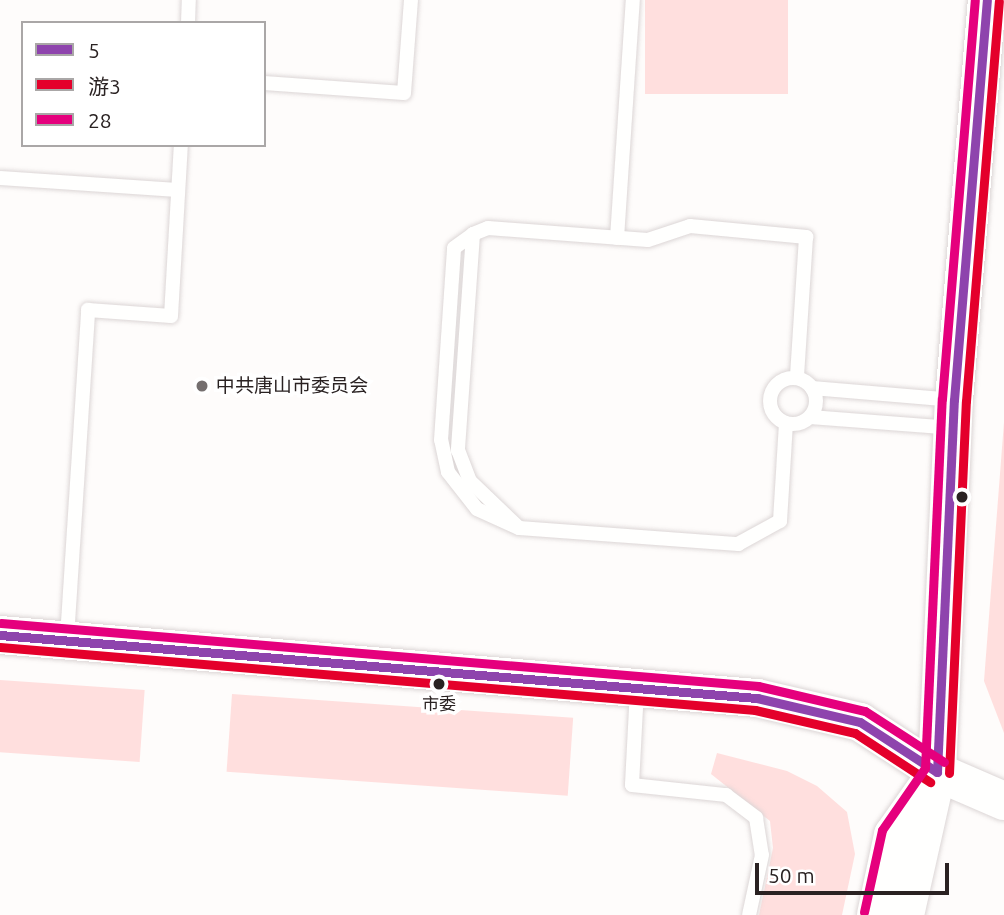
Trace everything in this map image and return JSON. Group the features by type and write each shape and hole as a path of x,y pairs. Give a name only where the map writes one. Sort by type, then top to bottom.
{"street":[{"path":"905,915 937,772 953,414 987,0"},
{"path":"0,635 638,684 757,698 860,722 937,772 1004,801"},
{"path":"876,915 893,835 937,772"}],"lane":[{"path":"188,21 190,0"},
{"path":"266,83 404,93 411,0"},
{"path":"617,238 633,0"},
{"path":"67,639 88,310 171,316 181,147"},
{"path":"0,178 178,190"},
{"path":"786,424 779,521 738,544 519,528 477,509 448,472 441,440 454,247 488,228 648,240 690,226 806,237 797,378"},
{"path":"786,424 774,415 769,400 782,380 797,378 812,388 953,414"},
{"path":"810,417 817,403 812,388"},
{"path":"786,424 810,417 953,414"},
{"path":"638,684 632,785 726,795 756,818 762,855 749,915"}],"shaded area":[{"path":"645,0 788,0 788,94 645,94"},
{"path":"1004,422 1004,733 984,681"},
{"path":"0,680 145,690 140,762 0,752"},
{"path":"232,694 573,718 568,796 227,772"},
{"path":"717,753 787,771 817,786 847,812 855,854 842,915 759,915 773,848 770,821 711,774"}],"transit line":[{"name":"28","path":"864,912 882,830 925,768 942,399 975,0"},
{"name":"5","path":"937,772 954,400 987,0"},
{"name":"游3","path":"949,773 966,401 999,1"},
{"name":"28","path":"1,623 758,686 865,711 944,762"},
{"name":"5","path":"0,635 757,698 860,722 937,772"},
{"name":"游3","path":"0,647 755,710 855,733 930,782"}],"place":[{"name":"中共唐山市委员会","path":"202,386"},
{"name":"市委","path":"439,684"}]}
